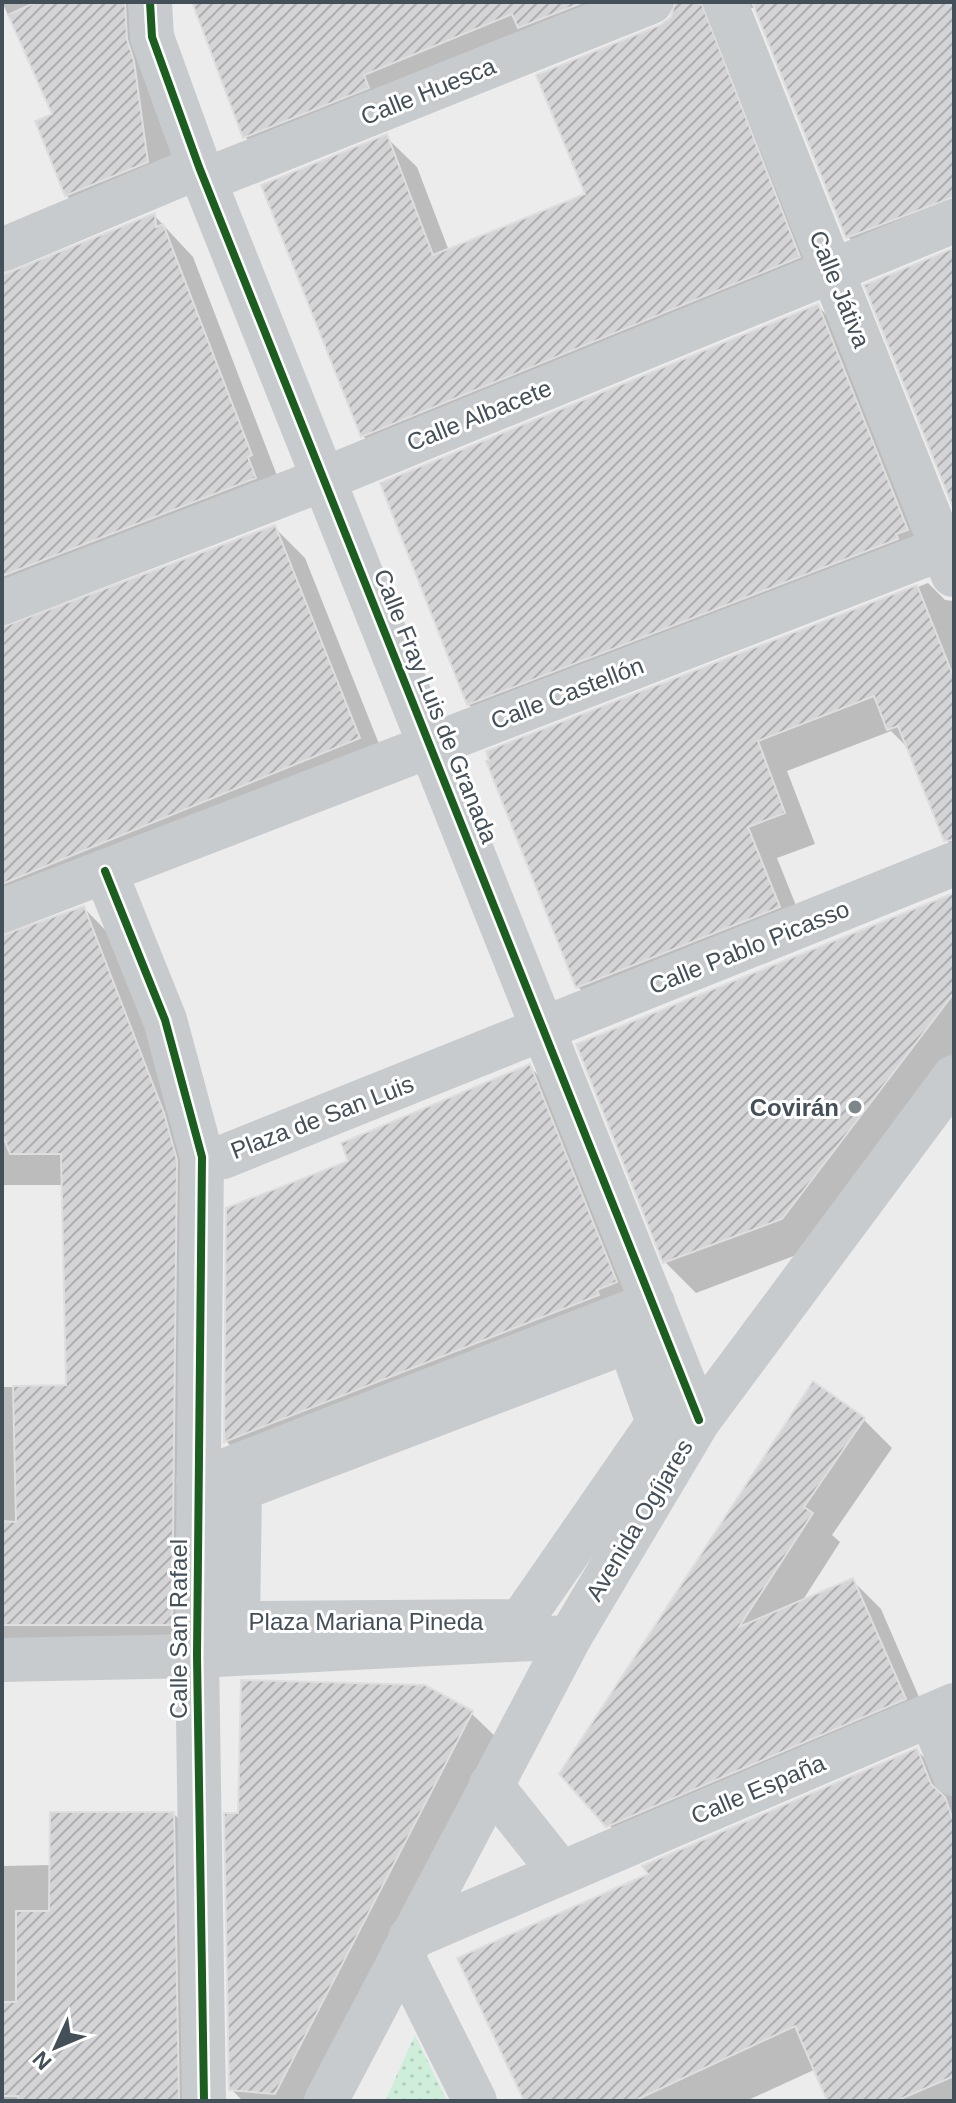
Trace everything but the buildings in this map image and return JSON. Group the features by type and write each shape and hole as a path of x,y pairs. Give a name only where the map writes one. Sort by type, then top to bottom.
{"street":[{"name":"Calle Fray Luis de Granada","path":"150,2 152,37 202,174 699,1420"},
{"name":"Calle Huesca","path":"2,250 651,2"},
{"name":"Calle Játiva","path":"725,2 950,556"},
{"name":"Calle Albacete","path":"2,603 324,479 954,221"},
{"name":"Calle Castellón","path":"2,911 430,746 950,556"},
{"name":"Calle Pablo Picasso","path":"544,1030 954,864"},
{"name":"Plaza de San Luis","path":"105,871 165,1020 202,1157 223,1157 544,1030"},
{"name":"Avenida Ogíjares","path":"326,2101 570,1637 699,1420 954,1077"},
{"name":"Calle San Rafael","path":"202,1157 197,1656 204,2101"},
{"path":"198,1481 653,1303"},
{"name":"Plaza Mariana Pineda","path":"629,1341 658,1423 521,1621 238,1623 240,1489 629,1341"},
{"name":"Plaza Mariana Pineda","path":"2,1660 197,1656 570,1637"},
{"path":"943,1710 954,1774"},
{"name":"Calle España","path":"406,1947 561,1873 943,1710"},
{"path":"491,1785 561,1873"},
{"path":"406,1947 475,2101"}],"green space":[{"path":"415,2035 447,2101 385,2101"}],"cycle path":[{"path":"150,2 152,37 199,167 699,1420"},
{"path":"105,871 165,1020 202,1157 197,1656 204,2101"}],"place":[{"name":"Covirán","path":"855,1107"}]}
